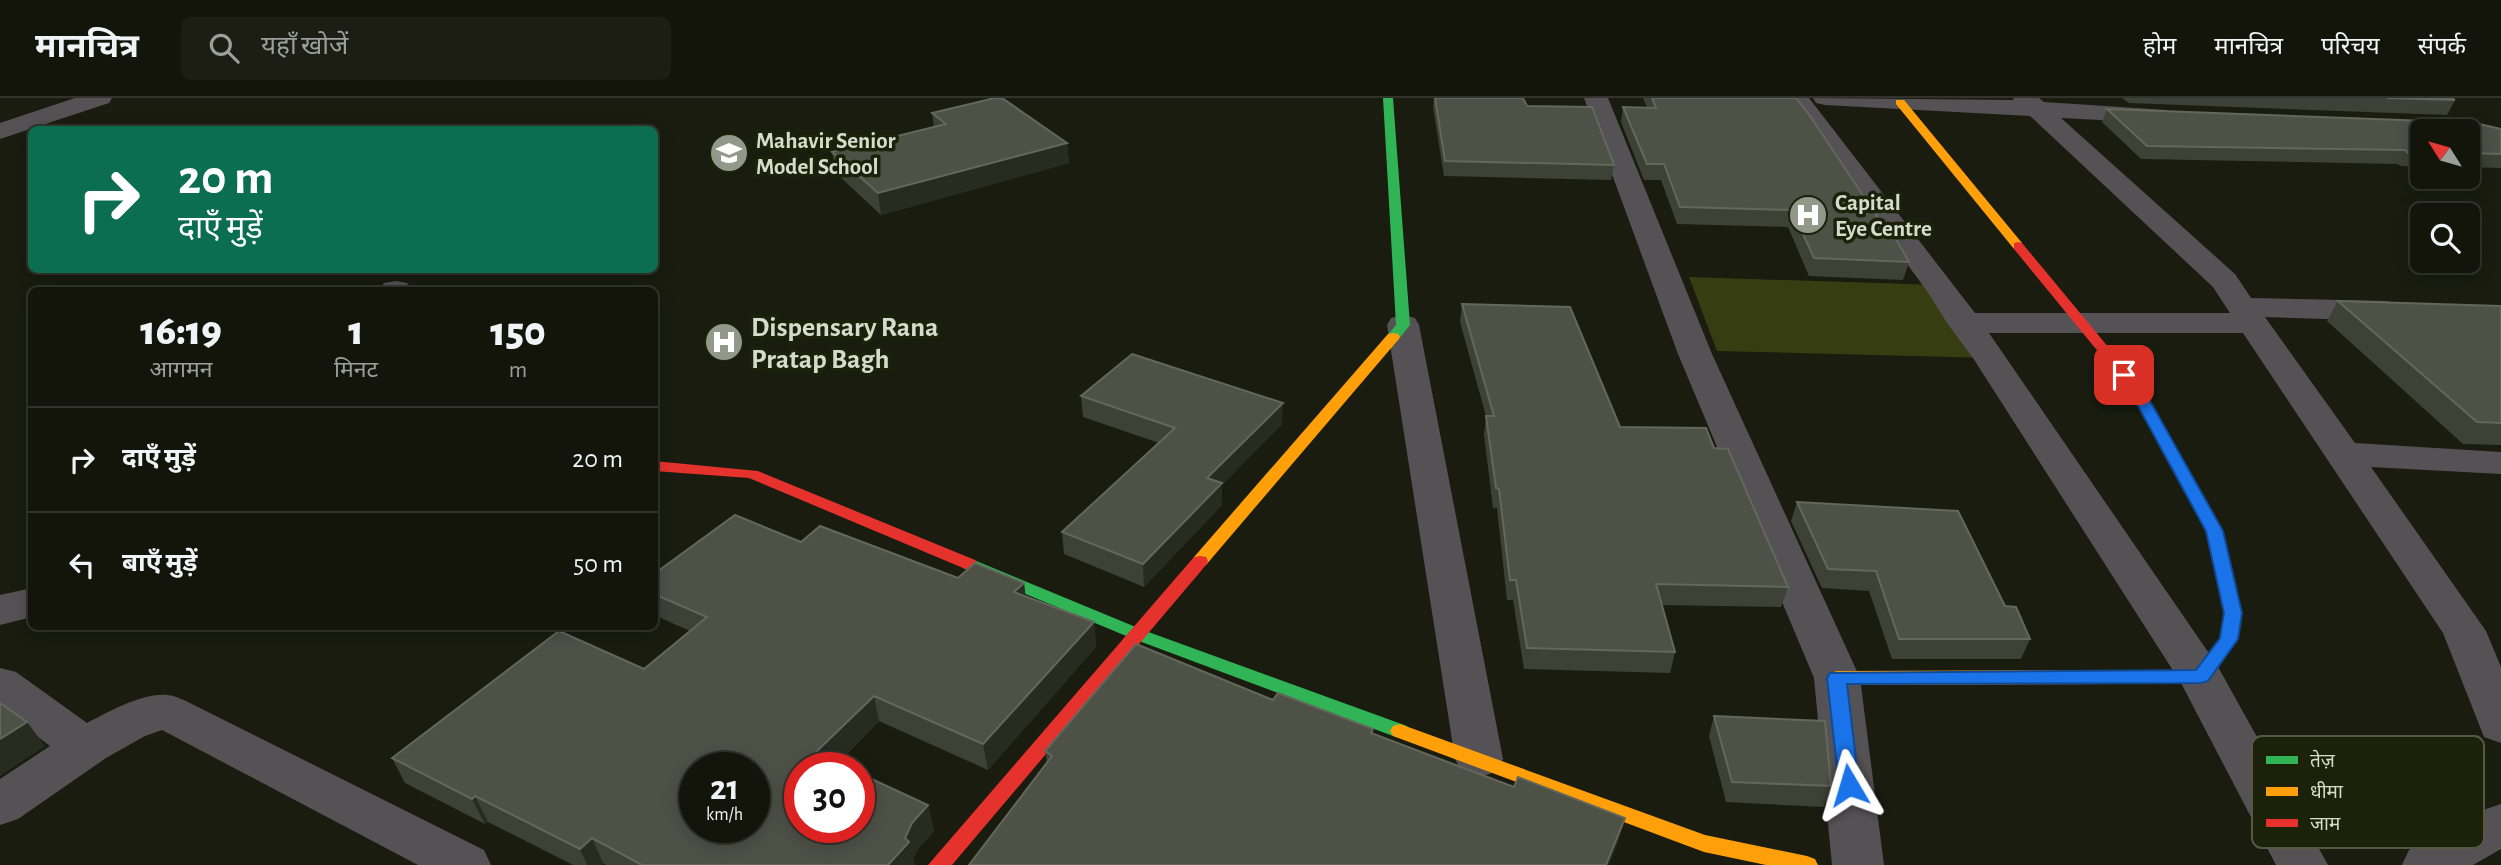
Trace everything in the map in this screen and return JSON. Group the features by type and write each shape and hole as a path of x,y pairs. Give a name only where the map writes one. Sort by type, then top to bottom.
{"street":[{"path":"0,131 100,98"},
{"path":"1388,98 1403,325 1479,759"},
{"path":"1596,98 1695,354 1837,678 1858,865"},
{"path":"1796,98 1939,285 1990,358 2201,677 2252,772"},
{"path":"1825,98 2032,104 2176,115"},
{"path":"1900,102 2138,392 2215,531 2233,613 2229,639 2201,677"},
{"path":"2032,104 2224,281 2464,631 2492,680 2501,725"},
{"path":"1964,323 2081,323 2247,315 2419,312"},
{"path":"939,865 1403,325"},
{"path":"2342,454 2501,463"},
{"path":"658,466 752,474 1137,634 1704,843 1788,864"},
{"path":"0,610 28,603"},
{"path":"1837,678 2201,677"},
{"path":"0,684 87,748"},
{"path":"0,805 133,720 156,712 167,712 465,865"},
{"path":"2484,834 2501,824"},
{"path":"2293,848 2302,865"},
{"path":"2428,865 2458,848"}],"green space":[{"path":"1689,277 1939,285 1990,358 1717,351"}],"building":[{"path":"1002,98 1067,143 878,193 832,152 946,124 932,113"},
{"path":"1435,98 1523,98 1527,106 1592,107 1614,165 1445,161"},
{"path":"1652,98 1796,98 1884,227 1889,227 1909,262 1814,258 1792,210 1680,207 1664,164 1647,164 1623,107 1656,108"},
{"path":"2387,98 2451,98 2455,100"},
{"path":"2107,109 2410,120 2410,153 2405,150 2147,146"},
{"path":"2480,124 2501,129 2501,154 2480,153"},
{"path":"2338,301 2501,306 2501,423 2477,422"},
{"path":"1462,304 1570,307 1620,427 1706,428 1714,448 1728,449 1788,587 1656,584 1675,652 1527,648 1516,580 1510,580 1499,489 1496,488 1486,416 1494,416"},
{"path":"1132,354 1283,403 1207,478 1222,483 1143,564 1062,532 1175,428 1081,396"},
{"path":"1797,502 1958,511 2005,606 2016,607 2030,639 1899,639 1876,571 1828,569"},
{"path":"735,515 801,542 820,526 958,578 975,563 1024,583 1014,592 1094,622 983,744 874,696 816,752 784,752 784,843 875,843 875,780 928,805 912,823 905,838 909,842 888,865 642,865 592,838 580,849 392,758 559,631 644,669 707,617 658,596 658,571"},
{"path":"1136,644 1273,700 1278,693 1373,729 1371,733 1514,787 1518,777 1625,818 1606,865 969,865 1052,756 1045,751"},
{"path":"0,703 27,722 0,739"},
{"path":"1714,716 1825,721 1831,786 1732,782"}],"traffic: fast":[{"path":"1388,98 1403,325 1393,337"},
{"path":"969,564 1137,634 1400,731"}],"traffic: slow":[{"path":"1900,102 2018,246"},
{"path":"1200,561 1393,337"},
{"path":"1837,678 2124,677"},
{"path":"1400,731 1704,843 1807,865"}],"traffic: jam":[{"path":"2018,246 2138,392 2215,531 2233,613 2229,639 2201,677 2124,677"},
{"path":"658,466 752,474 969,564"},
{"path":"939,865 1200,561"}],"place":[{"name":"Mahavir Senior Model School","path":"729,153"},
{"name":"Capital Eye Centre","path":"1808,215"},
{"name":"Dispensary Rana Pratap Bagh","path":"724,342"}],"route":[{"path":"1849,785 1837,678 2201,677 2229,639 2233,613 2215,531 2138,392 2124,375"}]}
